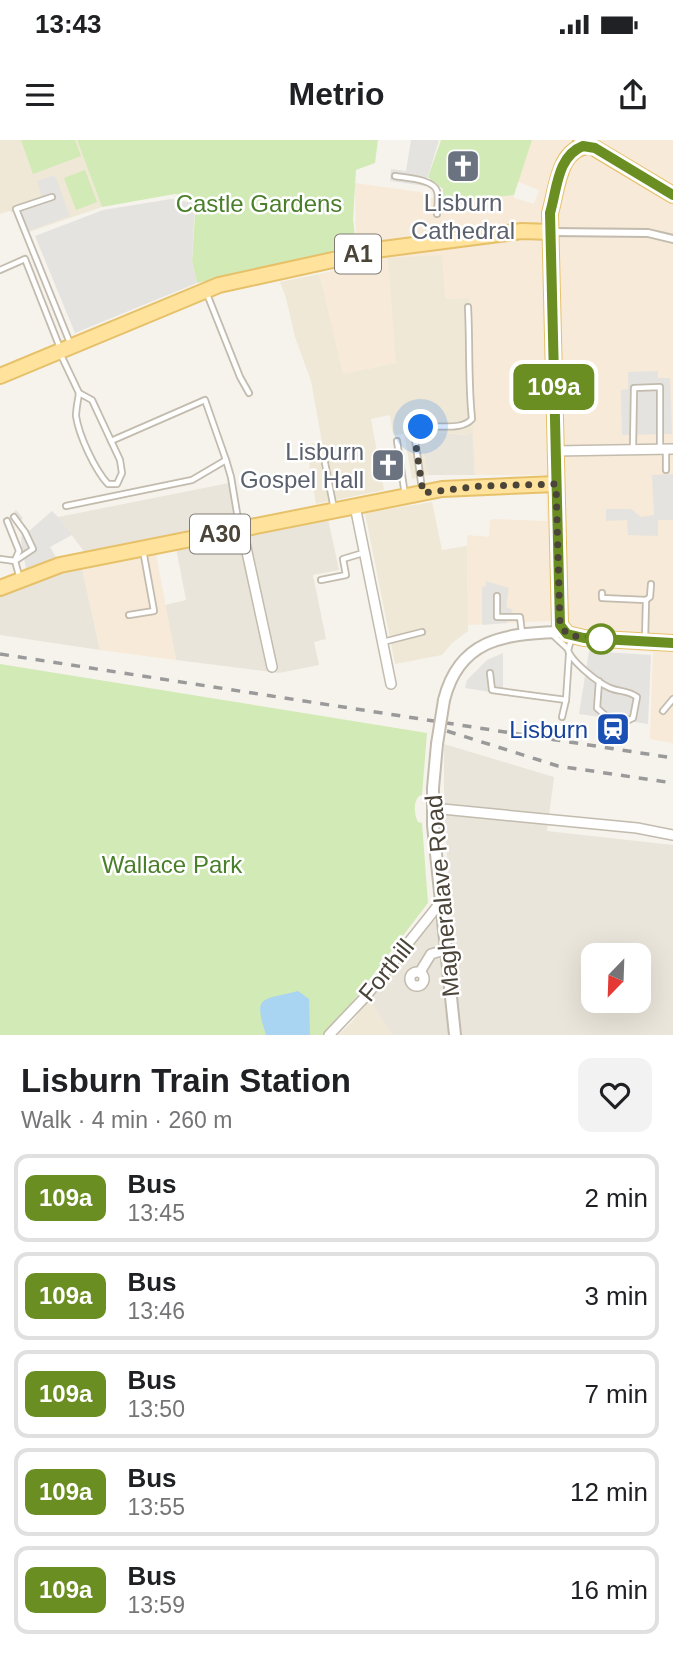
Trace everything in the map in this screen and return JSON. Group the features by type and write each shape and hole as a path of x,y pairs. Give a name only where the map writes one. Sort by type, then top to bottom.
{"main road":[{"path":"673,195 585,143 562,166 550,213 559,616 565,641 673,643"},
{"path":"526,231 550,213"},
{"name":"A1","path":"0,376 199,292 247,277 438,235 551,232"},
{"name":"A30","path":"0,588 60,565 143,549 311,510 334,510 423,493 481,486 556,484"}],"street":[{"name":"A1","path":"551,232 648,233 673,239"},
{"path":"555,451 666,449"},
{"path":"355,506 392,688"},
{"path":"245,526 272,667"},
{"name":"Magheralave Road","path":"455,1035 432,808 437,744 447,686 472,652 494,639 522,634 565,641"},
{"path":"432,808 637,828 673,835"},
{"name":"Forthill","path":"329,1035 366,996 440,904"},
{"path":"420,972 430,954 445,950"}],"lane":[{"path":"395,176 425,182 435,187 438,192 437,214"},
{"path":"52,197 16,209 79,393 76,408 79,429 99,474 111,485"},
{"path":"0,270 25,259 64,350"},
{"path":"199,292 249,393"},
{"path":"423,493 414,432 421,427 464,426 472,419 468,366 471,351 468,307"},
{"path":"633,449 634,388 660,387 666,470"},
{"path":"79,393 92,400 120,460 122,473 117,484 111,485"},
{"path":"111,441 205,400 245,526"},
{"path":"397,441 405,496"},
{"path":"66,506 192,480 226,460"},
{"path":"325,463 334,510"},
{"path":"109,497 111,485"},
{"path":"0,559 15,561 33,549 14,517"},
{"path":"7,522 19,551 15,561 20,580"},
{"path":"129,615 154,611 143,549"},
{"path":"321,580 346,575 343,559 364,553"},
{"path":"645,641 646,600 650,597 651,584"},
{"path":"602,593 602,598 646,600"},
{"path":"497,596 497,617 520,617 522,634"},
{"path":"383,642 422,632"},
{"path":"565,641 599,681 607,687 637,696 633,718 629,720 606,716 597,708 599,681"},
{"path":"562,717 566,700 565,641"},
{"path":"490,673 492,690 566,700"},
{"path":"663,711 673,699"}],"shaded area":[{"path":"0,140 77,140 102,207 23,234 14,213 9,211 0,214"},
{"path":"411,140 439,140 425,186 390,181 391,169 406,171"},
{"path":"532,140 673,140 673,743 650,739 653,652 555,643 551,621 468,625 467,535 489,537 490,521 493,519 547,521 546,475 475,475 469,376 469,298 445,299 396,363 343,374 331,328 319,274 359,265 356,247 355,183 420,192 434,198 434,204 514,195 514,198 534,204 539,190 518,182"},
{"path":"55,175 70,216 23,233 14,208 42,198 37,181"},
{"path":"171,199 195,203 192,262 197,283 75,333 35,236 103,210"},
{"path":"442,255 445,299 469,298 469,376 473,432 466,435 428,431 431,450 423,451 428,475 412,479 404,434 393,435 390,415 371,419 384,490 316,504 306,445 322,442 311,381 295,337 280,282 319,274 343,374 396,363 388,258"},
{"path":"658,371 658,378 670,378 672,434 622,435 621,390 628,389 628,372"},
{"path":"427,431 466,435 473,432 475,475 428,475 423,451 430,450"},
{"path":"673,474 673,520 658,520 658,536 628,535 627,520 606,521 606,509 631,509 641,517 654,515 652,475"},
{"path":"229,483 237,537 328,519 339,570 313,575 326,639 314,642 319,665 279,673 176,660 165,605 186,600 174,537 86,554 58,517"},
{"path":"432,502 442,550 467,546 468,631 442,655 395,664 365,513"},
{"path":"16,510 23,518 20,521 29,531 52,511 58,517 72,535 50,547 57,559 26,569 22,534 10,516"},
{"path":"156,554 176,660 100,650 82,568"},
{"path":"82,568 100,650 0,635 0,594 46,576"},
{"path":"486,581 509,588 506,607 513,610 507,623 482,625 482,586 485,587"},
{"path":"589,651 651,655 648,724 579,714"},
{"path":"503,653 503,694 465,688 467,680 487,660"},
{"path":"444,744 554,777 547,831 673,845 673,1035 392,1035 369,1000 420,931 435,920 452,915 444,818"},
{"path":"369,1000 392,1035 338,1035 351,1023"}],"green space":[{"path":"21,140 75,140 81,156 33,174"},
{"name":"Castle Gardens","path":"77,140 378,140 375,163 356,170 353,219 356,247 197,283 192,262 196,198 175,194 102,207"},
{"path":"441,140 532,140 514,195 442,203 443,189 428,177"},
{"path":"85,170 97,202 76,210 64,178"},
{"name":"Wallace Park","path":"0,664 427,733 422,795 417,799 415,808 418,822 422,823 428,903 346,1010 323,1035 0,1035"}],"water":[{"path":"298,991 309,999 310,1035 266,1035 260,1012 263,1001"}],"railway":[{"path":"0,654 673,758"},
{"path":"447,731 558,766 673,783"}],"bus line":[{"name":"109a","path":"673,195 595,148 583,146 570,154 562,166 550,213 560,625 567,634 584,638 673,643"}],"place":[{"name":"Lisburn Cathedral","path":"463,166"},
{"name":"Lisburn Gospel Hall","path":"388,465"},
{"name":"Lisburn","path":"613,729"}],"route":[{"path":"421,427 414,432 423,493 481,486 556,484 560,625 572,636 608,639 601,639"}]}
